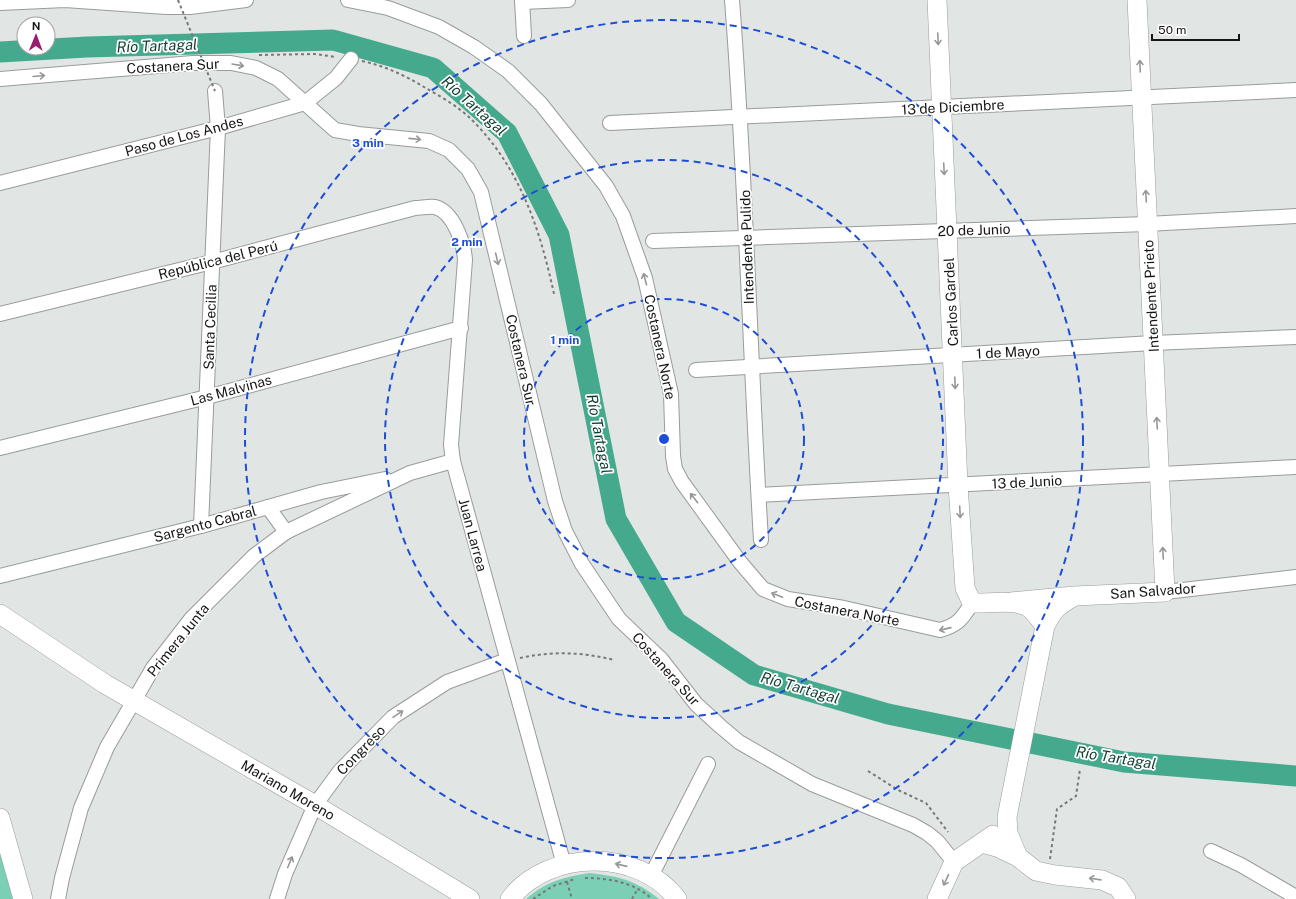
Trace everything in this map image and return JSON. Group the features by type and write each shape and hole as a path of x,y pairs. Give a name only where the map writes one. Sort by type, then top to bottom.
{"street":[{"path":"0,3 65,0 166,7 190,7 246,0"},
{"name":"Costanera Norte","path":"348,0 388,8 438,27 474,47 508,71 541,104 606,186 623,216 645,278 671,394 675,469 682,482 740,562 763,588 788,599 844,608 940,630 954,626 972,603"},
{"path":"524,36 522,1 568,0"},
{"name":"Intendente Pulido","path":"732,0 741,118 761,540"},
{"name":"Carlos Gardel","path":"937,0 954,355 958,485 964,582 965,588 972,603"},
{"name":"Intendente Prieto","path":"1137,0 1165,592"},
{"name":"Paso de Los Andes","path":"0,183 218,128 306,103 336,78 351,59"},
{"name":"Costanera Sur","path":"0,79 193,63 231,63 256,68 278,79 335,130 358,134 429,141 450,150 468,169 481,192 557,509 565,531 582,564 619,619 661,659 696,704 739,742 812,784 913,825 937,841 967,852"},
{"name":"13 de Diciembre","path":"610,123 741,118 1296,90"},
{"name":"Santa Cecilia","path":"201,526 218,128 215,91"},
{"name":"República del Perú","path":"0,314 212,262 415,208 435,207"},
{"name":"Juan Larrea","path":"435,207 448,216 459,233 465,248 461,328 451,445 453,461 566,873"},
{"name":"20 de Junio","path":"653,241 1147,224 1296,216"},
{"name":"Las Malvinas","path":"0,448 207,397 461,328"},
{"name":"1 de Mayo","path":"696,370 752,368 1153,343 1296,337"},
{"name":"Primera Junta","path":"58,899 62,878 81,808 107,747 153,668 191,619 254,556 286,532 410,473 453,461"},
{"name":"13 de Junio","path":"759,495 1296,467"},
{"name":"Sargento Cabral","path":"0,576 201,526 321,492 410,473"},
{"path":"268,507 286,532"},
{"name":"San Salvador","path":"972,603 1165,592 1296,577"},
{"path":"1018,857 1008,833 1007,817 1045,626 1052,611 1061,603 1074,596"},
{"path":"1010,602 1024,605 1032,610 1045,626"},
{"name":"Mariano Moreno","path":"0,614 133,701 315,805 470,899"},
{"name":"Mariano Moreno","path":"0,630 105,684"},
{"name":"Congreso","path":"277,899 285,874 315,805 340,771 393,717 447,682 507,660"},
{"path":"651,876 708,764"},
{"path":"937,899 967,852 995,834 1007,817"},
{"path":"0,818 23,899"},
{"path":"967,852 998,847 1018,857 1036,871 1048,874 1102,880 1118,887 1126,899"},
{"path":"1211,851 1241,865 1296,897"},
{"path":"510,899 515,893 538,876 566,873 594,861 623,865 651,876 677,899"}],"path":[{"path":"178,0 215,91"},
{"path":"507,660 534,655 566,653 595,655 614,660"},
{"path":"1048,874 1057,809 1076,796 1080,769"},
{"path":"868,771 898,790 926,802 967,852"},
{"path":"566,873 577,879"},
{"path":"533,899 553,886 566,873"},
{"path":"566,873 572,899"},
{"path":"583,878 602,878 627,884 652,899"},
{"path":"632,899 637,890"}],"green space":[{"path":"0,852 13,899 0,899"},
{"path":"589,873 626,880 642,887 659,899 526,899 548,884 572,876"}],"waterway":[{"name":"Río Tartagal","path":"0,52 87,47 333,40 433,68 507,133 559,235 616,519 676,622 754,675 888,714 1124,762 1296,776"}]}
